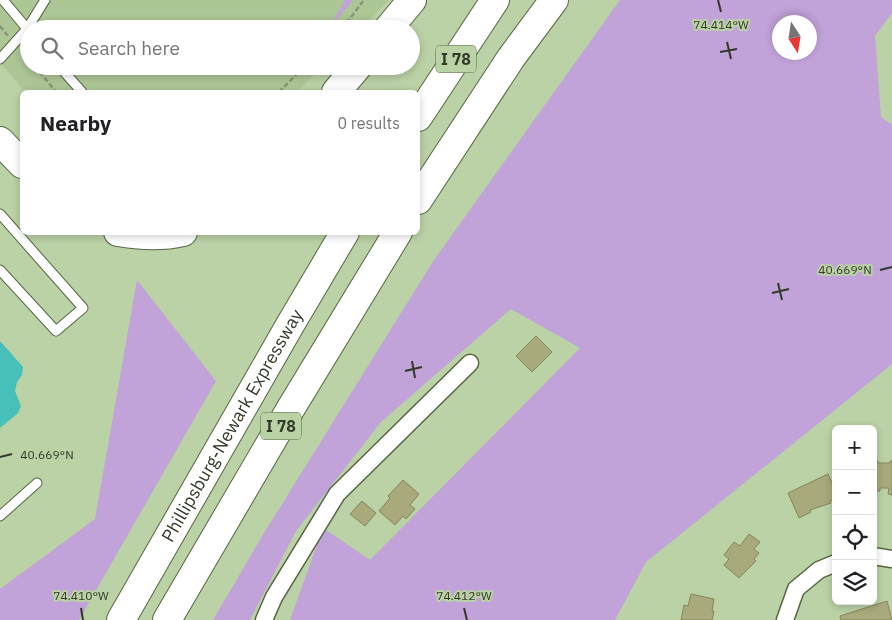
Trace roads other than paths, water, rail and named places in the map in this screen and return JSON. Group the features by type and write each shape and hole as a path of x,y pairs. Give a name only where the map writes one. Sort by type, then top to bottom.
{"highway":[{"path":"395,20 412,0"},
{"name":"I 78","path":"420,114 495,0"},
{"name":"I 78","path":"420,197 512,58 554,0"},
{"path":"338,90 350,75"},
{"path":"0,141 20,162"},
{"path":"136,235 170,235"},
{"name":"Phillipsburg-Newark Expressway","path":"121,620 343,235"},
{"name":"I 78","path":"167,620 291,408 396,235"}],"street":[{"path":"264,620 274,597 337,494 470,363"},
{"path":"877,557 892,559"},
{"path":"785,620 796,589 818,570 832,565"}],"lane":[{"path":"3,0 20,20"},
{"path":"33,20 44,0"},
{"path":"0,59 20,38"},
{"path":"67,75 80,90"},
{"path":"0,214 83,308 56,331 0,270"},
{"path":"0,516 37,483"}],"water":[{"path":"0,341 23,367 22,375 17,382 15,391 21,406 18,413 0,428"}]}
